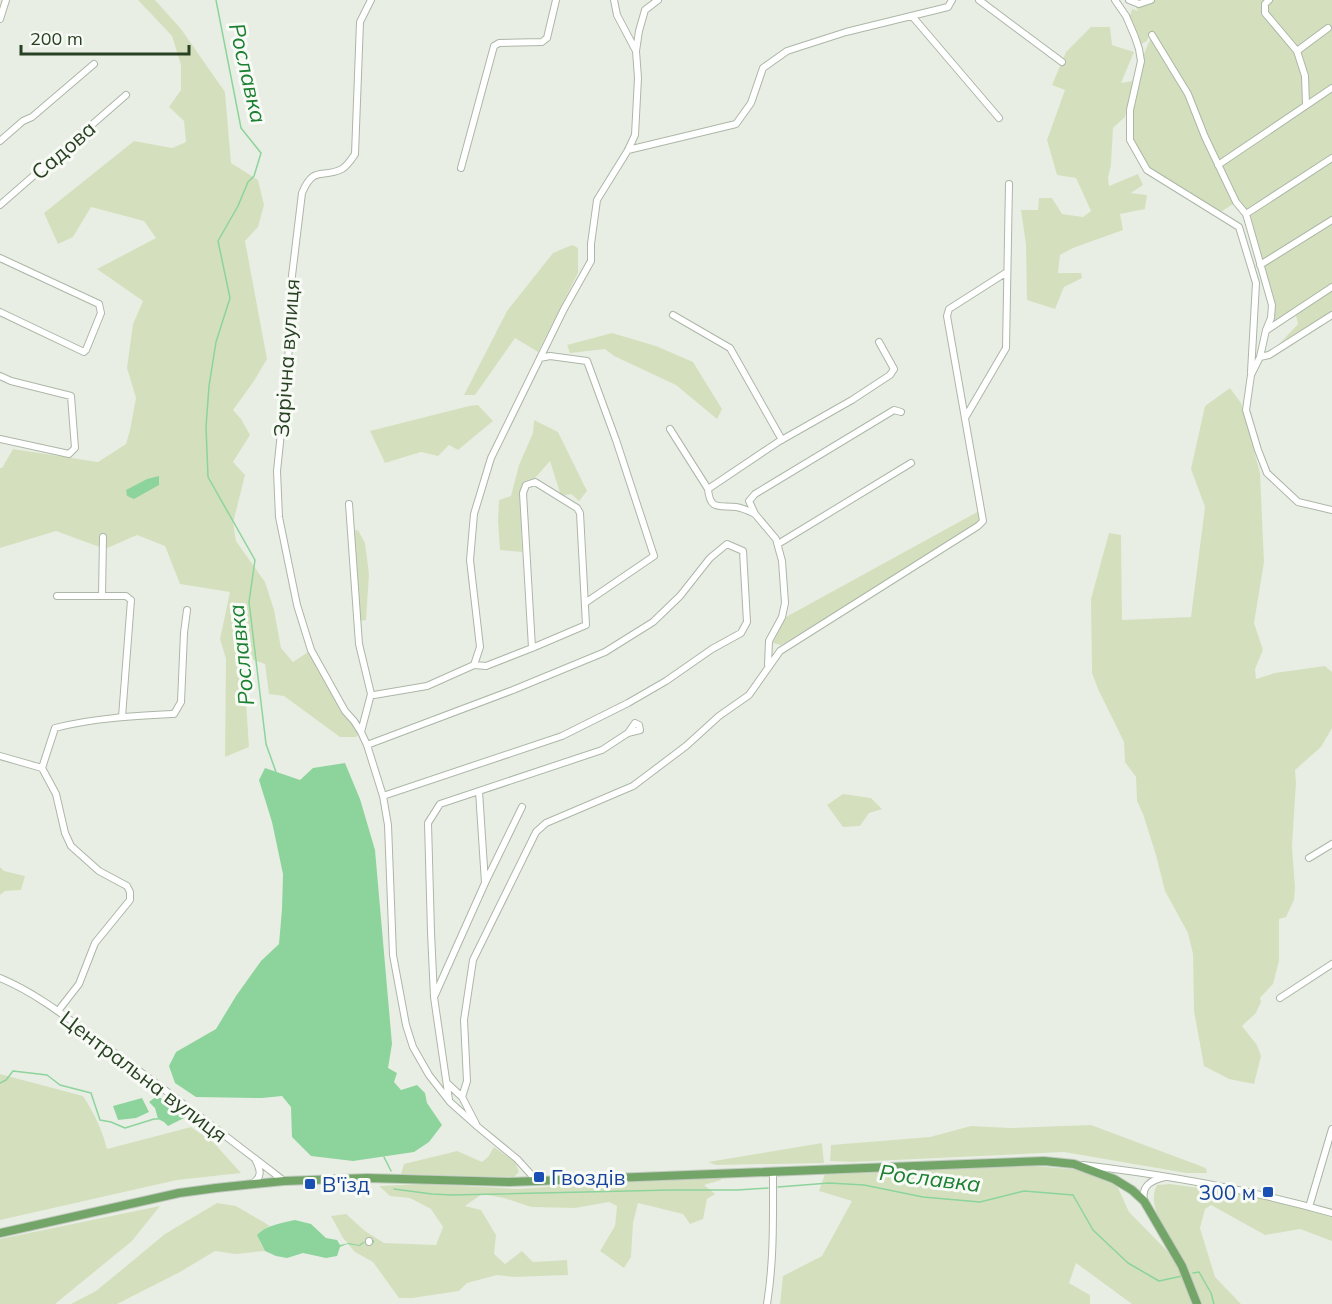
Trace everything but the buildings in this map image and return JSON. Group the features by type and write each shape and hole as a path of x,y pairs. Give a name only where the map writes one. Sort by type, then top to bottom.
{"main road":[{"path":"0,1233 179,1193 284,1181 367,1178 509,1182 1044,1161 1074,1164 1114,1179 1144,1201 1182,1266 1197,1304"}],"street":[{"path":"0,19 6,0"},
{"name":"Зарічна вулиця","path":"371,0 360,22 355,154 349,164 340,169 315,174 305,185 302,194 291,284 288,366 276,471 279,517 297,605 311,650 345,711 361,732 383,796 388,825 393,955 406,1025 413,1047 429,1075 450,1102 517,1159 537,1181"},
{"path":"461,168 494,46 499,43 543,42 547,38 556,0"},
{"path":"614,0 617,15 636,51"},
{"path":"474,665 480,647 470,560 474,513 491,458 564,309 591,261 597,200 628,150 636,132 638,78 636,51 639,31 645,10 658,0"},
{"path":"628,150 736,124 751,103 763,68 787,51 846,32 948,7 952,0"},
{"path":"979,0 1062,62"},
{"path":"1115,0 1126,16 1135,37 1141,61 1130,110 1130,140 1148,170 1239,227 1256,283 1251,375 1246,410 1258,450 1268,473 1298,502 1332,510"},
{"path":"1129,0 1139,4 1151,0"},
{"path":"1269,0 1265,4 1265,14 1297,51 1305,76 1306,104"},
{"path":"912,16 999,118"},
{"path":"1297,51 1328,28"},
{"path":"1152,34 1188,94 1218,165 1236,202 1246,214 1272,305 1260,357 1251,375"},
{"path":"0,141 94,64"},
{"path":"1218,165 1332,88"},
{"name":"Садова","path":"0,205 126,96"},
{"path":"1246,214 1332,158"},
{"path":"965,418 1006,348 1009,184"},
{"path":"1260,266 1332,220"},
{"path":"0,258 99,304 102,313 84,352 0,312"},
{"path":"462,1097 467,1081 464,1020 473,960 536,832 546,823 633,786 686,746 719,716 749,695 780,651 983,521 947,316 949,309 1007,272"},
{"path":"1266,330 1332,287"},
{"path":"673,315 730,348 782,440"},
{"path":"1260,357 1269,355 1332,315"},
{"path":"708,489 782,440 852,400 890,375 894,369 879,342"},
{"path":"540,358 550,356 587,361 654,556 585,603"},
{"path":"0,376 10,381 71,396 75,448 69,454 0,439"},
{"path":"767,667 769,641 782,617 785,603 782,561 776,539 755,514 749,501 754,494 894,410 901,412"},
{"path":"670,429 708,489 709,499 716,505 739,507 755,514"},
{"path":"778,544 911,463"},
{"path":"371,694 427,686 474,665 486,666 532,648 586,625 580,513 577,508 534,482 526,485 523,493 532,648"},
{"path":"349,504 359,644 371,694 361,732"},
{"path":"102,596 103,537"},
{"path":"367,745 513,690 605,652 653,622 680,596 710,558 727,544 743,551 747,622 741,633 638,698 562,736 383,796"},
{"path":"57,596 126,596 131,600 122,717"},
{"path":"42,768 55,728 122,717 174,714 181,702 184,633 188,610"},
{"path":"450,1102 434,997 428,823 440,804 602,750 628,733"},
{"path":"0,756 42,768 56,794 65,833 71,846 99,871 127,886 130,892 130,900 95,944 80,984 58,1011"},
{"path":"479,791 485,884"},
{"path":"434,997 522,807"},
{"path":"1309,858 1332,844"},
{"path":"1281,998 1332,964"},
{"name":"Центральна вулиця","path":"0,978 58,1011 284,1181"},
{"path":"447,1084 462,1097 478,1127"},
{"path":"1309,1206 1332,1129"},
{"path":"252,1184 258,1180 260,1175 260,1168 254,1158"},
{"path":"1074,1164 1169,1177 1273,1198 1332,1213"},
{"path":"767,1304 772,1246 773,1173"},
{"path":"1144,1201 1143,1194 1146,1186 1156,1179 1169,1177"}],"shaded area":[{"path":"138,0 155,0 181,29 225,92 231,163 258,180 264,205 258,227 245,241 267,359 233,410 250,435 233,462 245,475 233,523 236,541 265,582 274,610 281,648 293,662 311,650 345,711 361,732 356,737 340,737 284,696 269,694 265,664 243,656 249,747 225,757 226,659 220,639 230,592 180,584 165,546 137,535 105,549 56,531 0,548 0,468 13,449 98,462 126,444 130,430 136,398 127,368 133,324 143,301 97,269 156,238 144,221 91,207 73,237 58,244 44,213 134,141 172,148 186,142 184,121 169,107 181,90 181,65 172,36"},
{"path":"1151,0 1332,0 1332,315 1269,355 1298,324 1295,311 1279,321 1271,318 1272,305 1246,214 1236,202 1218,214 1147,170 1130,140 1130,110 1141,61 1152,35 1150,32 1147,41 1141,44 1129,19 1132,9 1138,11 1134,3"},
{"path":"1091,27 1110,27 1112,45 1134,52 1121,83 1133,81 1125,117 1113,128 1109,186 1138,174 1143,185 1131,193 1147,195 1145,209 1120,214 1123,230 1060,255 1058,273 1081,273 1082,278 1064,287 1055,309 1027,300 1026,245 1021,210 1038,210 1039,198 1052,198 1062,214 1083,217 1091,211 1076,178 1057,175 1047,140 1065,90 1052,85 1066,52"},
{"path":"572,245 578,248 578,273 538,352 515,338 475,395 464,395 507,311 553,253"},
{"path":"612,333 656,346 693,362 722,409 717,419 676,385 614,356 605,349 570,353 567,345"},
{"path":"1230,388 1241,403 1260,473 1264,562 1254,623 1263,650 1255,669 1256,679 1275,673 1325,666 1332,672 1332,728 1321,747 1295,770 1292,846 1294,900 1286,917 1279,919 1279,961 1273,984 1260,998 1261,1002 1256,1013 1242,1026 1257,1045 1261,1056 1254,1084 1229,1079 1204,1066 1194,1011 1193,954 1188,933 1165,891 1156,855 1137,801 1136,777 1125,762 1124,742 1092,673 1091,599 1109,533 1121,535 1122,620 1191,617 1205,507 1191,469 1205,406"},
{"path":"478,405 493,421 458,450 449,445 438,456 421,452 385,463 370,431 469,406"},
{"path":"534,420 558,432 587,491 579,501 571,494 561,496 550,461 535,478 524,481 520,493 522,552 500,550 499,500 511,496 519,465 533,433"},
{"path":"159,476 159,485 134,499 127,496 126,490 147,479"},
{"path":"979,511 984,525 781,645 773,643 786,617"},
{"path":"358,530 365,543 369,574 366,620 360,621 353,531"},
{"path":"345,763 360,799 375,850 392,1044 388,1068 397,1073 394,1082 401,1090 417,1085 425,1093 427,1103 442,1125 429,1142 414,1152 353,1161 311,1156 292,1137 291,1107 282,1096 196,1097 175,1083 169,1066 176,1052 216,1029 261,961 279,944 283,874 272,822 259,780 265,768 300,780 313,768"},
{"path":"843,794 871,798 882,809 869,813 860,826 843,827 827,805"},
{"path":"0,867 4,871 25,876 21,890 5,891 0,895"},
{"path":"0,1074 83,1096 97,1121 107,1149 191,1127 214,1143 241,1173 177,1180 0,1220"},
{"path":"157,1096 184,1112 186,1117 168,1126 158,1119 155,1108 149,1102"},
{"path":"142,1098 149,1112 136,1118 118,1120 113,1106"},
{"path":"1091,1125 1206,1168 1207,1173 1186,1173 1064,1152 852,1162 830,1161 831,1145 930,1137 971,1126 1010,1128"},
{"path":"822,1143 824,1163 716,1165 708,1162"},
{"path":"494,1147 515,1162 519,1172 514,1177 401,1174 404,1164 457,1151 482,1162"},
{"path":"1034,1166 1093,1171 1114,1179 1129,1212 1180,1264 1156,1210 1154,1194 1157,1185 1170,1184 1273,1198 1332,1213 1332,1241 1300,1229 1265,1235 1211,1205 1205,1209 1200,1228 1215,1277 1241,1304 1132,1304 1076,1263 1069,1283 1090,1295 1090,1304 780,1304 783,1276 822,1256 852,1201 819,1191 825,1174"},
{"path":"721,1178 721,1180 704,1185 715,1194 707,1199 703,1219 690,1224 683,1214 638,1203 633,1223 631,1257 624,1268 600,1251 615,1226 617,1206 609,1202 575,1208 531,1207 482,1194 465,1206 481,1210 496,1235 494,1254 505,1264 522,1251 533,1262 567,1260 568,1275 514,1277 497,1275 467,1283 459,1291 412,1298 399,1298 373,1262 355,1252 343,1238 331,1216 346,1214 365,1231 384,1243 436,1245 443,1227 431,1209 410,1198 390,1196 379,1186 424,1184 517,1189"},
{"path":"217,1203 236,1206 270,1226 259,1232 260,1242 265,1251 235,1254 215,1251 180,1272 117,1304 71,1304 96,1291 165,1234"},
{"path":"160,1206 132,1241 55,1304 0,1304 0,1239"},
{"path":"295,1220 311,1224 326,1238 337,1240 340,1245 349,1243 359,1245 363,1242 374,1240 374,1243 365,1242 360,1246 347,1244 340,1247 337,1256 326,1258 303,1253 287,1258 265,1251 257,1235 280,1223"}],"waterway":[{"name":"Рославка","path":"216,0 241,128 261,153 254,176 248,182 238,206 218,241 230,298 216,342 209,386 206,427 208,477 255,560 249,602 266,744 276,772"},
{"path":"0,1083 6,1080 13,1071 47,1075 60,1085 91,1093 100,1120 125,1128 158,1119"},
{"name":"Рославка","path":"384,1157 391,1171"},
{"name":"Рославка","path":"778,1187 829,1183 864,1185 923,1197 980,1202 1024,1191 1073,1195 1093,1230 1128,1263 1159,1281 1182,1276"},
{"name":"Рославка","path":"394,1189 452,1195 768,1188"},
{"name":"Рославка","path":"1193,1273 1199,1272 1211,1293 1214,1304"}],"place":[{"name":"Гвоздів","path":"539,1177"},
{"name":"В'їзд","path":"310,1184"},
{"name":"300 м","path":"1268,1192"}]}
